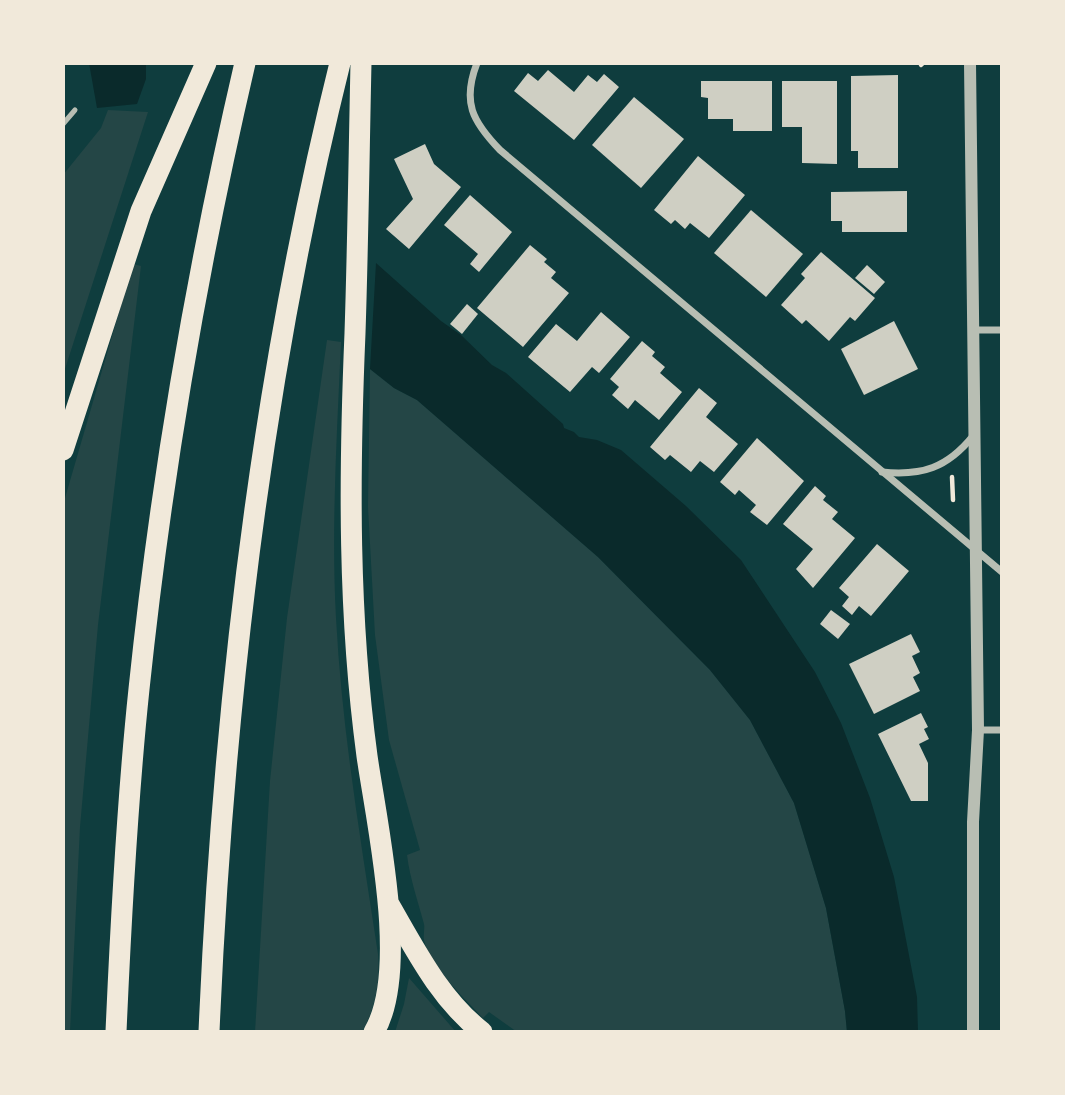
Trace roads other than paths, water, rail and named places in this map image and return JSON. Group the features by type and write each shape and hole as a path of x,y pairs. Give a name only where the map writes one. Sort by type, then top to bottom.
{"highway":[{"path":"63,450 141,211 206,63"},
{"path":"116,1032 126,833 139,689 157,538 179,389 204,250 246,63"},
{"path":"209,1032 221,809 251,532 302,234 340,63"},
{"path":"361,63 350,461 351,582 362,717 389,904 389,988 385,1007 374,1032"},
{"path":"389,904 435,982 463,1015 482,1032"}],"street":[{"path":"477,63 470,90 471,107 475,119 492,142 1002,572"},
{"path":"970,63 978,730 973,822 973,1032"},
{"path":"975,330 1002,330"},
{"path":"881,472 910,474 933,468 958,452 974,434"},
{"path":"978,730 1002,730"}],"lane":[{"path":"63,124 75,110"}]}
